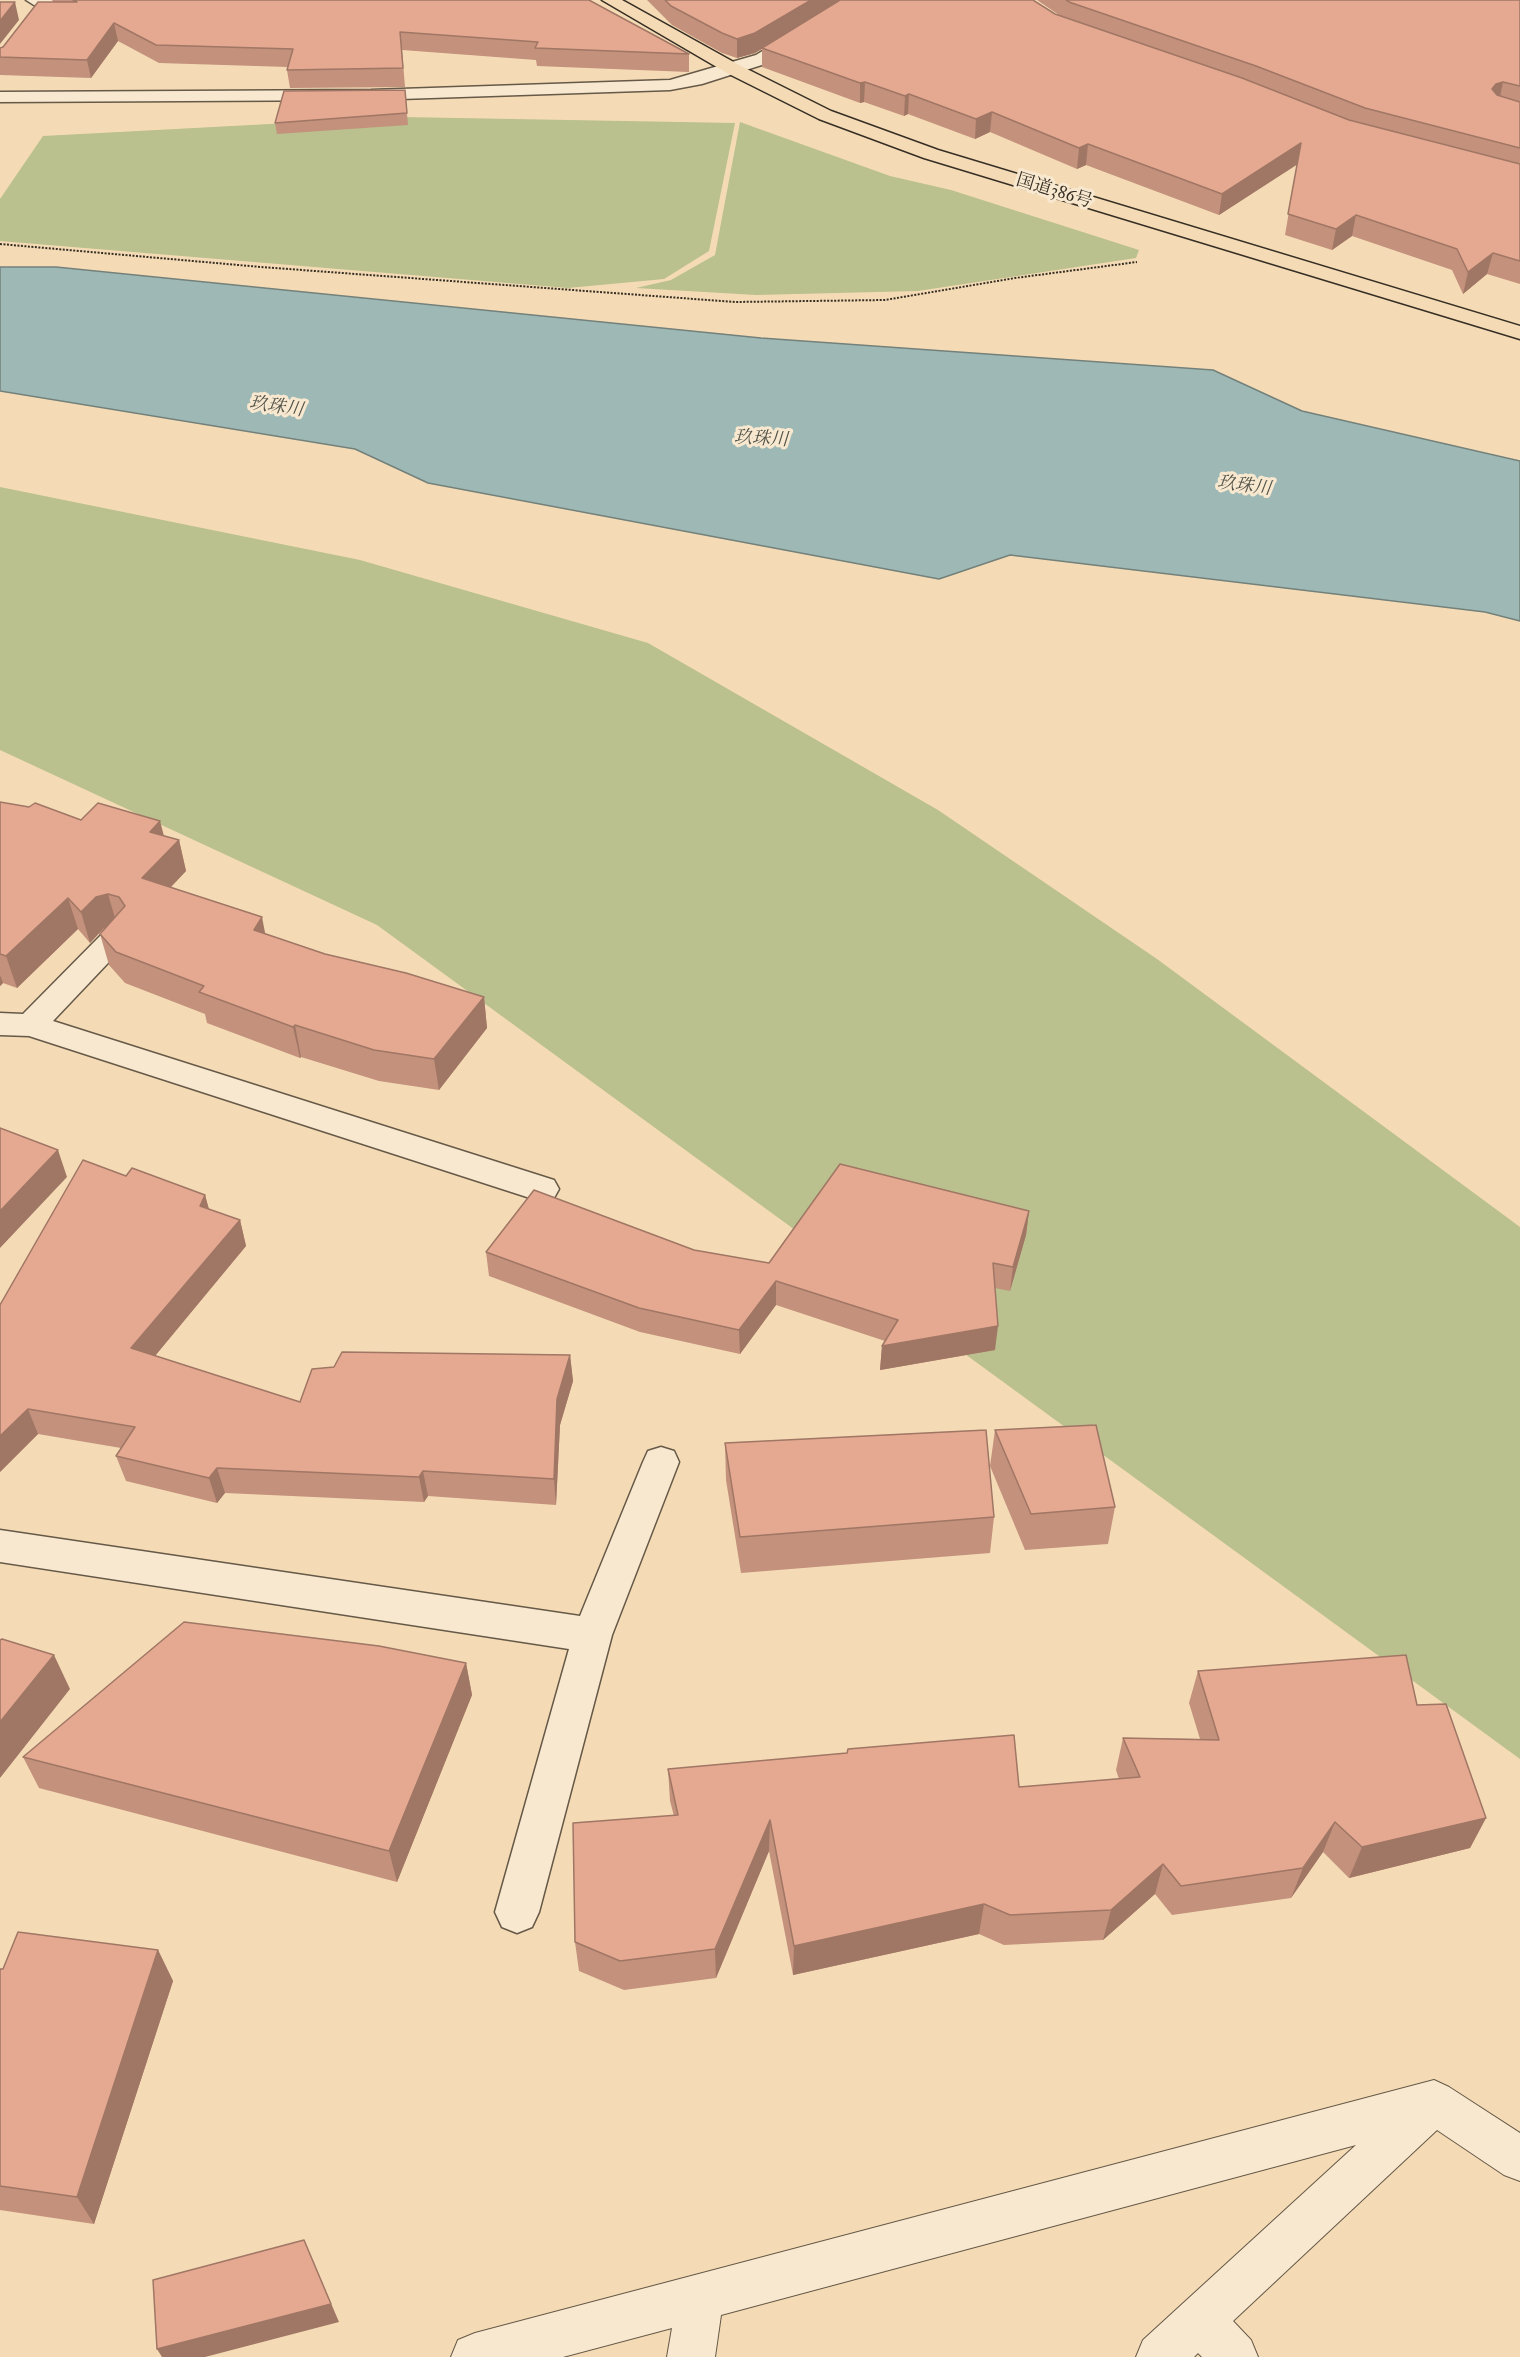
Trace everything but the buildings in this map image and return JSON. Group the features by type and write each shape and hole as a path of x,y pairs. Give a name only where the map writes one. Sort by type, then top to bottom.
{"highway":[{"name":"国道386号","path":"610,0 733,69 825,115 931,154 1520,333"}],"street":[{"path":"0,97 371,95 670,86 733,69 762,58 858,0"},
{"path":"32,18 45,1"},
{"path":"15,1025 116,937"},
{"path":"15,1025 542,1189"},
{"path":"517,1912 592,1635 661,1462"},
{"path":"0,1546 592,1635"}],"lane":[{"path":"475,2357 1434,2102 1520,2158"},
{"path":"1160,2357 1434,2102"},
{"path":"691,2357 700,2297"},
{"path":"1199,2320 1234,2357"}],"path":[{"path":"0,244 261,267 735,302 885,300 1015,278 1139,261"}],"green space":[{"path":"402,117 735,123 709,251 664,279 568,288 0,241 0,199 43,136"},
{"path":"740,122 890,176 951,190 1139,250 1136,258 918,291 756,295 636,288 671,280 715,255"},
{"path":"0,487 360,560 648,643 938,810 1157,959 1520,1227 1520,1759 377,925 0,750"}],"water":[{"name":"玖珠川","path":"0,267 56,267 761,338 1213,370 1302,411 1520,461 1520,621 1485,612 1010,555 939,579 428,483 355,449 0,391"}]}
